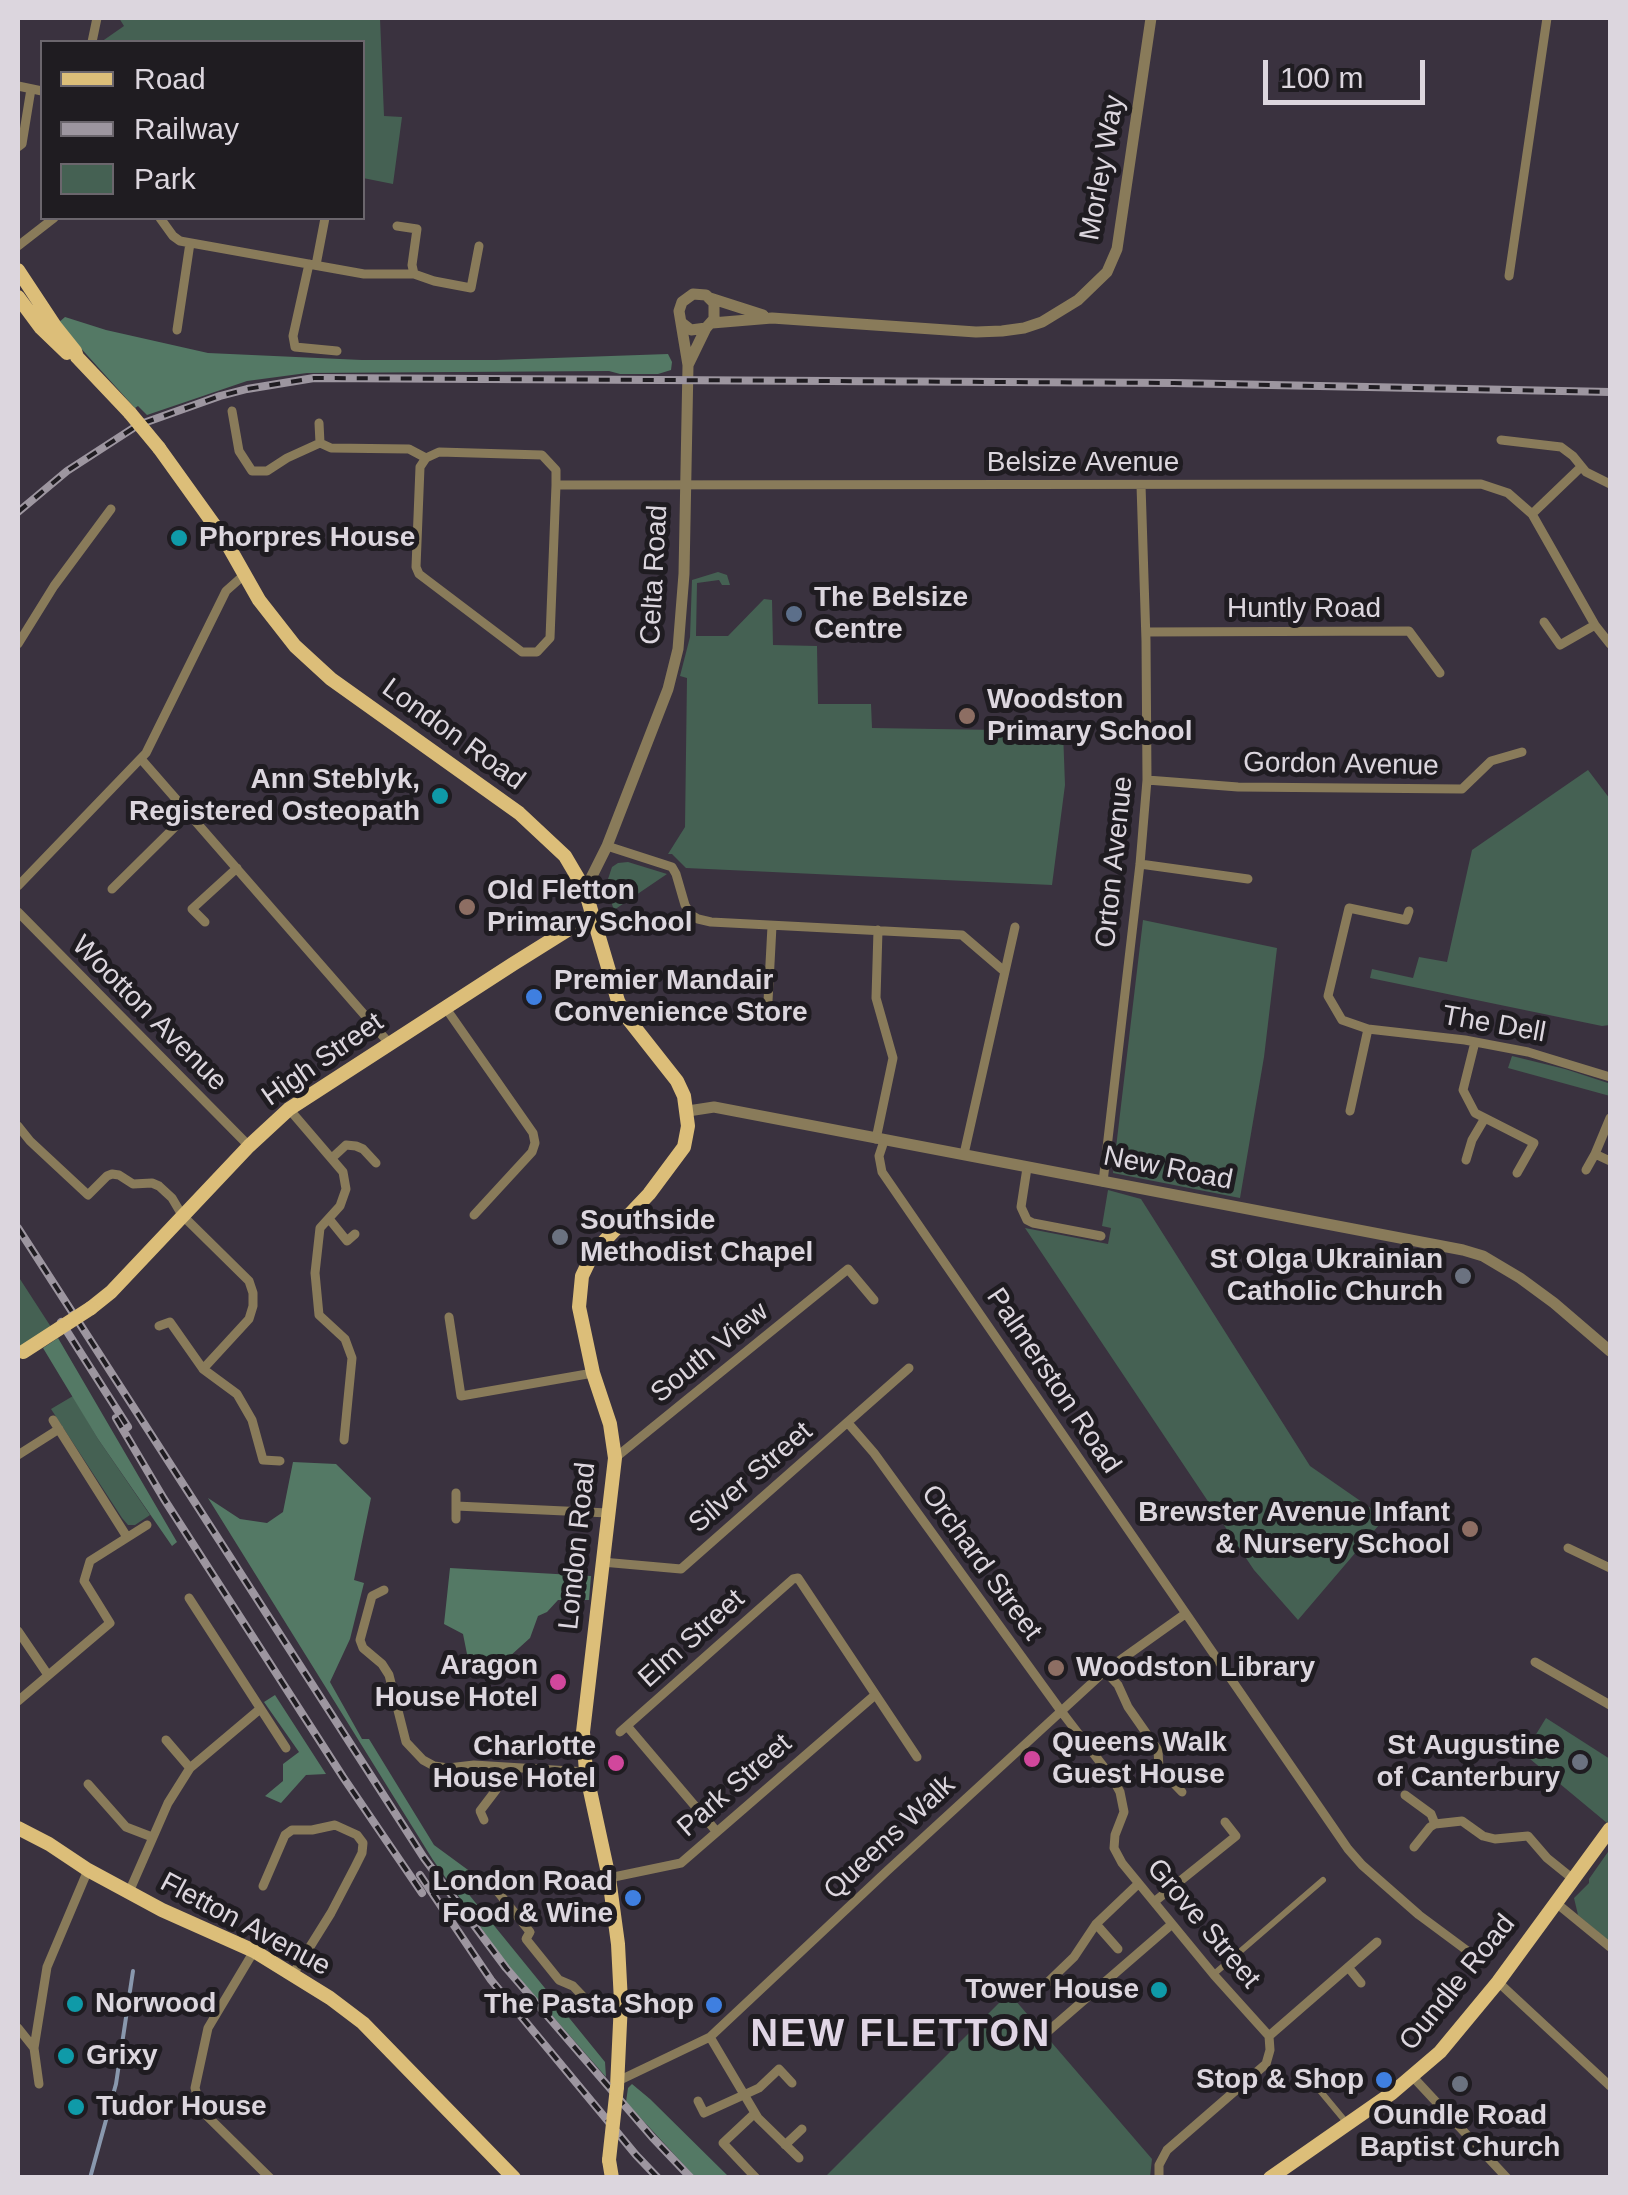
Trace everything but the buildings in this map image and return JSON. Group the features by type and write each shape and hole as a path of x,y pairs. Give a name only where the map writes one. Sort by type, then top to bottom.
{"main road":[{"name":"London Road","path":"18,270 76,350 77,357"},
{"path":"18,284 49,327 52,338"},
{"name":"London Road","path":"20,303 52,338 77,357 159,448 216,527 276,624 295,646 331,679 519,813 566,856 585,890 618,1001 684,1096 687,1138 680,1155 630,1216 593,1253 582,1276 579,1307 610,1424 615,1458 583,1732 586,1772 618,1944 621,2002 612,2178"},
{"name":"High Street","path":"20,1354 111,1292 289,1109 569,929 595,918"},
{"name":"Fletton Avenue","path":"18,1828 162,1910 254,1952 330,1998 363,2023 514,2178"},
{"name":"Oundle Road","path":"1270,2178 1413,2077 1440,2052 1498,1982 1610,1828"}],"street":[{"name":"Morley Way","path":"710,325 772,318 1002,331 1042,322 1078,300 1107,272 1117,248 1151,18"},
{"path":"1510,276 1546,18"},
{"path":"18,86 37,90 18,147"},
{"path":"18,246 51,220"},
{"path":"161,220 180,241 364,274 414,274 471,288 479,246"},
{"path":"324,220 293,336 294,347 337,351"},
{"path":"397,226 417,229 414,274"},
{"path":"177,330 190,243"},
{"path":"699,294 710,298 716,310 710,325 690,330 682,323 678,311 685,299 699,294"},
{"name":"Morley Way","path":"710,298 772,318"},
{"name":"Celta Road","path":"585,890 608,846 668,690 678,649 684,590 688,365 682,323"},
{"name":"Celta Road","path":"688,365 710,325"},
{"path":"232,411 238,451 252,471 266,471 320,444 331,448 409,450 426,458"},
{"path":"320,423 320,444"},
{"path":"1501,440 1562,446 1586,472 1610,484"},
{"path":"439,452 542,455 556,470 550,638 537,652 522,652 419,574 416,567 420,467 426,458 439,452"},
{"path":"1581,467 1532,514 1595,625 1610,644"},
{"name":"Belsize Avenue","path":"556,485 1481,484 1508,493 1532,514"},
{"name":"Orton Avenue","path":"1103,1182 1147,780 1141,485"},
{"path":"18,644 54,586 111,509"},
{"path":"18,886 146,753 226,590 244,575"},
{"path":"1544,622 1560,646 1595,625"},
{"name":"Huntly Road","path":"1146,632 1409,631 1440,674"},
{"name":"Gordon Avenue","path":"1147,780 1238,787 1462,789 1491,760 1522,752"},
{"path":"141,759 389,1043"},
{"path":"112,889 189,813"},
{"path":"608,846 672,867 686,905 698,919 962,934 1004,971"},
{"path":"1140,864 1248,878"},
{"path":"204,922 192,909 237,868"},
{"path":"1350,1111 1368,1029 1342,1020 1328,996 1349,908 1406,920 1408,911"},
{"name":"Wootton Avenue","path":"18,912 249,1146"},
{"path":"767,1020 772,926"},
{"path":"964,1154 1015,926"},
{"path":"878,930 876,998 893,1058 880,1140"},
{"path":"445,1007 533,1134 535,1143 532,1152 474,1215"},
{"name":"The Dell","path":"1368,1029 1528,1052 1610,1077"},
{"path":"1475,1042 1463,1090 1476,1113 1534,1143 1517,1174"},
{"name":"New Road","path":"688,1112 714,1107 1463,1250 1483,1256 1543,1295 1610,1350"},
{"path":"289,1109 343,1172 346,1189 340,1206 320,1228 314,1273 319,1315 350,1346 344,1440"},
{"path":"1466,1160 1485,1118"},
{"path":"1586,1170 1610,1118"},
{"path":"18,1126 88,1195 106,1176 119,1175 133,1184 159,1186 182,1215 249,1282 253,1293 249,1319 203,1368"},
{"name":"Palmerston Road","path":"880,1140 882,1172 1355,1857 1419,1914 1477,1958"},
{"path":"332,1158 346,1145 356,1146 376,1163"},
{"path":"1595,1154 1610,1161"},
{"path":"1027,1168 1021,1207 1027,1220 1101,1236"},
{"path":"330,1220 347,1241 356,1234"},
{"name":"South View","path":"615,1458 848,1270 874,1300"},
{"path":"449,1317 461,1396 594,1373"},
{"path":"160,1326 170,1322 203,1368 237,1394 252,1420 263,1460 280,1461"},
{"name":"Silver Street","path":"602,1562 681,1569 909,1368"},
{"name":"Orchard Street","path":"848,1423 874,1453 1112,1779 1120,1792 1124,1812 1116,1835"},
{"path":"18,1455 56,1424 127,1537"},
{"path":"456,1493 456,1519"},
{"path":"456,1506 608,1513"},
{"path":"117,1634 84,1581 90,1561 147,1525"},
{"path":"1568,1548 1610,1568"},
{"name":"Elm Street","path":"716,1832 624,1729 793,1578 798,1578 875,1695"},
{"path":"384,1590 372,1596 360,1640 389,1675 406,1742 423,1760 448,1768 474,1764 586,1772"},
{"path":"189,1598 286,1748"},
{"name":"Queens Walk","path":"618,2084 710,2037 1060,1711 1105,1671 1185,1614"},
{"path":"18,1701 110,1623"},
{"path":"18,1631 48,1675"},
{"path":"1535,1662 1610,1706"},
{"path":"1105,1671 1158,1750 1159,1768 1182,1792"},
{"path":"875,1695 917,1758"},
{"name":"Park Street","path":"608,1878 682,1863 875,1695"},
{"path":"129,1892 168,1803 190,1768 260,1709"},
{"path":"166,1740 190,1768"},
{"path":"478,1812 496,1790 502,1768"},
{"path":"88,1784 108,1815 152,1837"},
{"path":"1405,1795 1430,1814 1435,1824"},
{"path":"1414,1847 1435,1824 1462,1821 1483,1836 1496,1839 1528,1836 1573,1879"},
{"path":"1225,1822 1236,1836"},
{"path":"263,1886 286,1835 292,1830 335,1825 357,1835 363,1843 362,1853 332,1913 293,1974"},
{"path":"1154,1902 1247,1828"},
{"name":"Grove Street","path":"1116,1835 1114,1848 1122,1863 1269,2036"},
{"path":"39,2084 34,2048 47,1967 88,1870"},
{"path":"1214,1975 1323,1880"},
{"path":"1046,1984 1074,1957 1096,1924 1138,1884"},
{"path":"494,1887 530,1932 526,1939 559,1980 573,1986 594,2008 621,2002"},
{"path":"1555,1902 1610,1947"},
{"path":"1096,1924 1118,1949"},
{"path":"1046,2032 1172,1924"},
{"path":"1159,2178 1159,2165 1167,2150 1266,2064 1269,2036 1377,1942"},
{"path":"254,1952 208,2028 195,2088 202,2110 270,2178"},
{"path":"1348,1967 1361,1983"},
{"path":"1498,1982 1610,2086"},
{"path":"18,2028 34,2048"},
{"path":"710,2037 755,2112 799,2158"},
{"path":"698,2101 704,2114 759,2088 778,2069 792,2083"},
{"path":"1302,2070 1348,2125"},
{"path":"1413,2077 1507,2178"},
{"path":"755,2112 723,2143 756,2178"},
{"path":"785,2145 802,2129"}],"green space":[{"path":"119,18 380,18 384,116 402,117 393,184 365,178 365,40 104,40 124,26"},
{"path":"65,317 208,353 362,360 668,354 672,362 671,370 658,374 307,373 247,381 147,415 138,406 135,408 58,323"},
{"path":"718,572 727,575 730,585 722,585 719,580 697,583 696,636 728,636 764,599 772,600 773,645 817,646 818,704 871,704 872,728 1063,731 1065,785 1052,885 686,868 668,854 685,827 687,678 680,676 690,637 692,580"},
{"path":"1588,770 1610,799 1610,1025 1370,978 1372,969 1413,978 1419,957 1447,962 1472,850"},
{"path":"628,862 667,874 614,910 608,879 612,867"},
{"path":"1143,920 1277,948 1264,1057 1240,1198 1113,1173"},
{"path":"1512,1056 1608,1083 1610,1096 1508,1068"},
{"path":"1108,1190 1141,1199 1310,1466 1385,1518 1298,1620 1254,1570 1025,1228 1108,1244 1111,1228 1102,1226"},
{"path":"18,1276 51,1327 18,1349"},
{"path":"58,1338 177,1542 172,1546 98,1439 43,1348"},
{"path":"73,1396 150,1515 135,1525 128,1525 122,1518 51,1409"},
{"path":"293,1462 336,1464 371,1498 354,1580 364,1583 350,1639 330,1682 362,1739 369,1739 434,1845 479,1878 466,1891 605,2062 606,2077 506,1963 433,1860 208,1498 240,1519 267,1523 283,1512"},
{"path":"450,1568 591,1576 589,1600 558,1600 538,1616 530,1638 499,1666 469,1664 463,1634 444,1624"},
{"path":"275,1695 326,1774 306,1775 281,1803 265,1796 283,1781 283,1764 299,1752 264,1702"},
{"path":"1546,1718 1610,1759 1607,1823 1524,1754"},
{"path":"1610,1849 1610,1942 1578,1915 1574,1898 1589,1883"},
{"path":"1009,1993 1152,2159 1150,2177 824,2178"},
{"path":"632,2084 729,2177 695,2177 626,2102"}],"waterway":[{"path":"90,2178 116,2084 133,1971"}],"railway":[{"path":"18,512 67,471 138,425 220,396 314,378 1174,383 1610,392"},
{"path":"18,1228 424,1858 506,1968 691,2178"},
{"path":"61,1322 128,1427"},
{"path":"116,1418 343,1777 422,1893"},
{"path":"420,1875 491,1980 658,2178"}],"place":[{"name":"Phorpres House","path":"179,538"},
{"name":"The Belsize Centre","path":"794,614"},
{"name":"Woodston Primary School","path":"967,716"},
{"name":"Ann Steblyk, Registered Osteopath","path":"440,796"},
{"name":"Old Fletton Primary School","path":"467,907"},
{"name":"Premier Mandair Convenience Store","path":"534,997"},
{"name":"Southside Methodist Chapel","path":"560,1237"},
{"name":"St Olga Ukrainian Catholic Church","path":"1463,1276"},
{"name":"Brewster Avenue Infant & Nursery School","path":"1470,1529"},
{"name":"Woodston Library","path":"1056,1668"},
{"name":"Aragon House Hotel","path":"558,1682"},
{"name":"Queens Walk Guest House","path":"1032,1759"},
{"name":"St Augustine of Canterbury","path":"1580,1762"},
{"name":"Charlotte House Hotel","path":"616,1763"},
{"name":"London Road Food & Wine","path":"633,1898"},
{"name":"Tower House","path":"1159,1990"},
{"name":"Norwood","path":"75,2004"},
{"name":"The Pasta Shop","path":"714,2005"},
{"name":"Grixy","path":"66,2056"},
{"name":"Stop & Shop","path":"1384,2080"},
{"name":"Oundle Road Baptist Church","path":"1460,2084"},
{"name":"Tudor House","path":"76,2107"}],"district":[{"name":"NEW FLETTON","path":"901,2036"}]}
